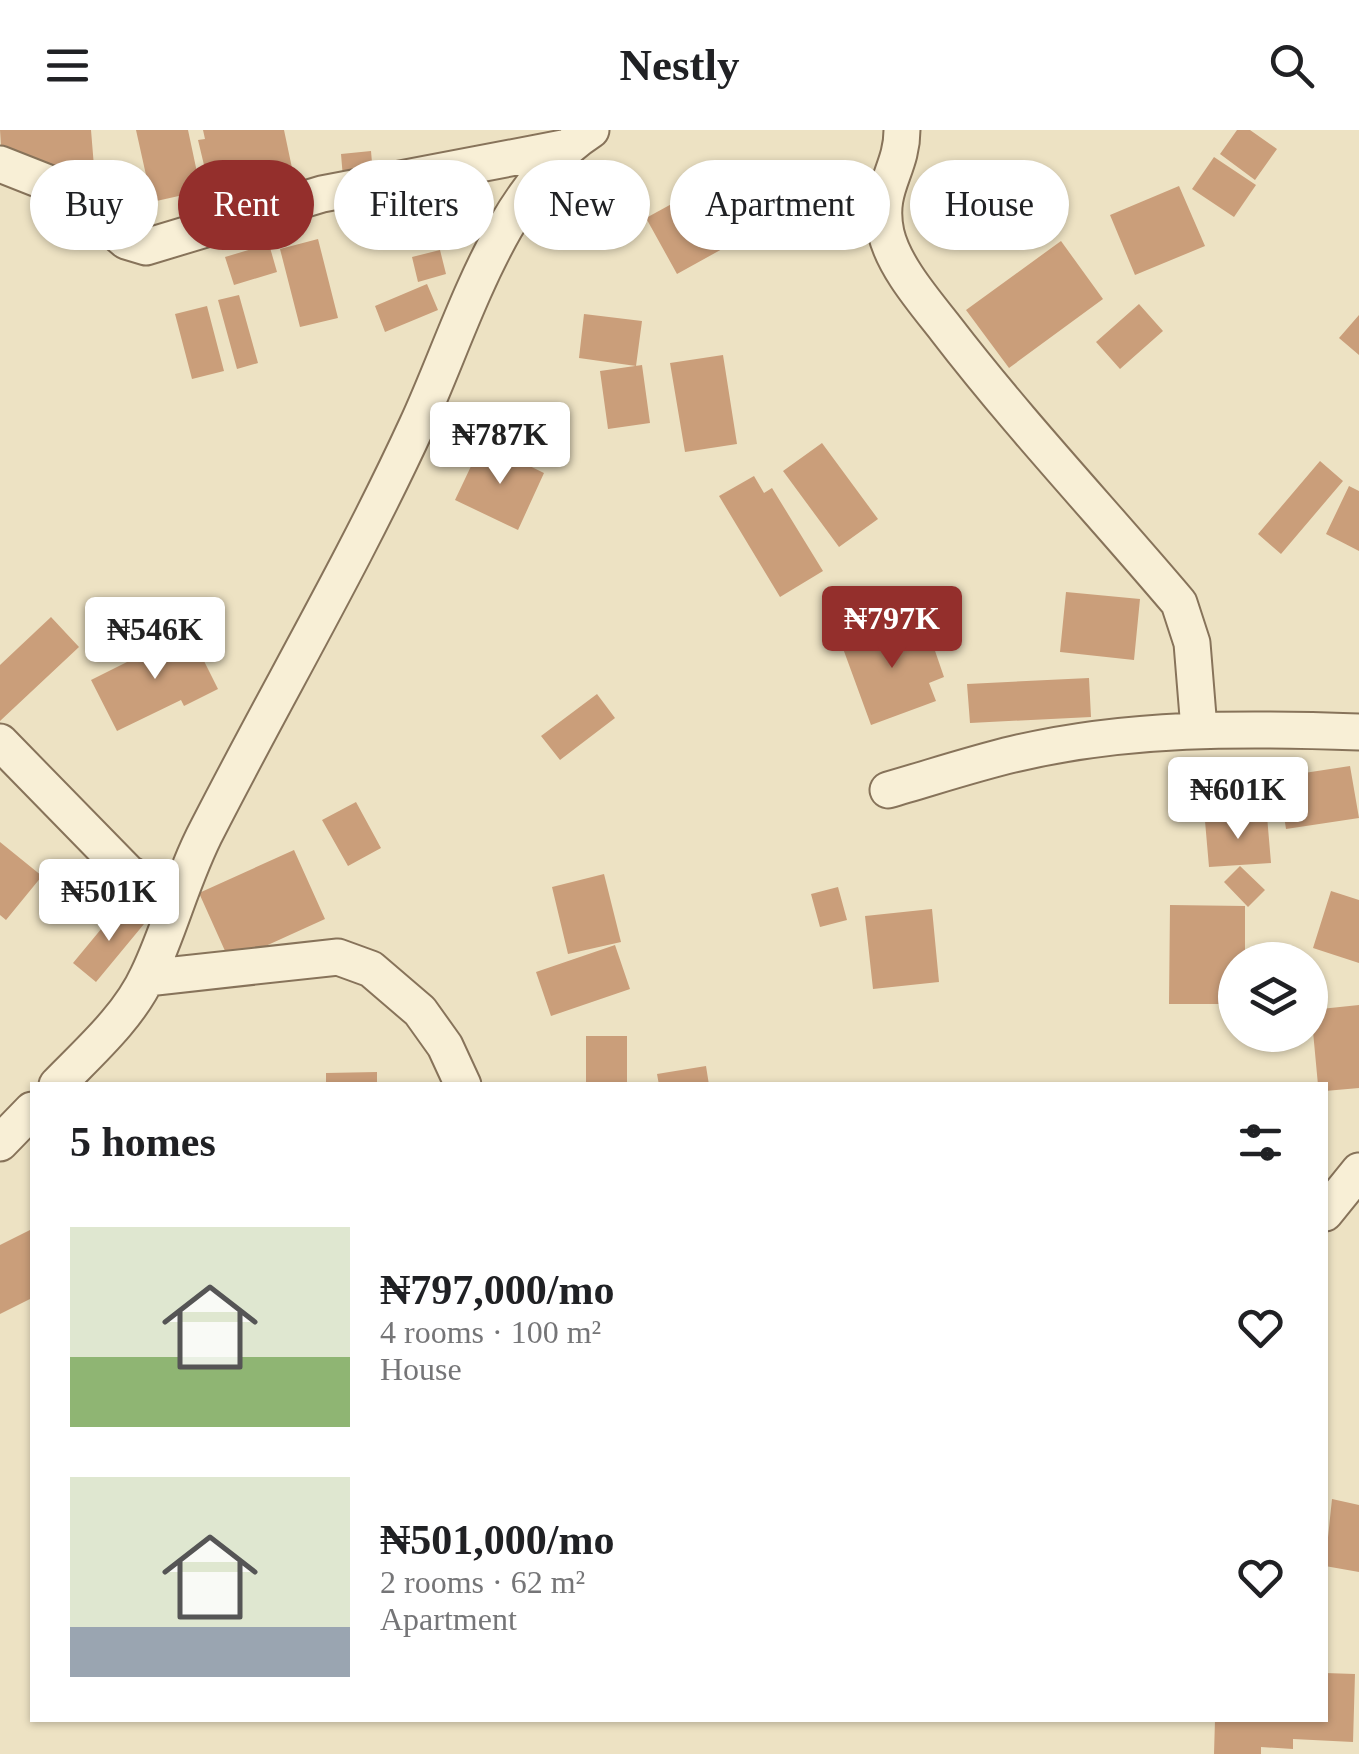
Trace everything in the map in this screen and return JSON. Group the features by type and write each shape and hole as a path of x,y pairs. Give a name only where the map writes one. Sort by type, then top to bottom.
{"street":[{"path":"902,130 898,157 881,203 887,238 930,308 982,375 1180,603 1192,643 1200,730"},
{"path":"0,164 66,190 126,241 146,247 322,194 577,139"},
{"path":"60,1082 106,1034 147,978 174,898 416,428 525,191 577,139"},
{"path":"888,790 1016,753 1200,730 1359,732"},
{"path":"0,742 128,872 174,898"},
{"path":"147,978 338,957 371,969 420,1011 445,1046 462,1082"},
{"path":"0,1143 30,1112"},
{"path":"1328,1210 1359,1170"}],"building":[{"path":"0,130 91,130 93,160 30,160 30,172 2,161"},
{"path":"136,130 188,130 194,160 178,160 178,196 158,201 158,160 143,160"},
{"path":"203,130 284,130 290,160 203,160 198,140 205,139"},
{"path":"1237,130 1250,130 1277,149 1255,180 1220,154"},
{"path":"371,151 372,160 342,160 341,154"},
{"path":"1214,157 1256,185 1234,217 1192,189"},
{"path":"1179,186 1205,246 1135,275 1110,215"},
{"path":"670,205 670,250 720,250 677,274 650,225 650,216"},
{"path":"318,239 338,318 300,327 280,250 314,250 314,240"},
{"path":"249,250 271,250 277,272 234,285 225,257"},
{"path":"440,250 446,274 418,282 412,257"},
{"path":"1049,250 1068,250 1103,299 1009,368 966,310"},
{"path":"427,284 438,310 385,332 375,306"},
{"path":"239,295 258,363 237,369 218,300"},
{"path":"1139,304 1163,331 1120,369 1096,342"},
{"path":"207,306 224,371 192,379 175,314"},
{"path":"584,314 642,321 636,366 579,358"},
{"path":"1359,315 1359,355 1339,338"},
{"path":"723,355 737,444 685,452 670,363"},
{"path":"642,365 650,423 608,429 600,371"},
{"path":"482,443 544,473 518,530 455,500"},
{"path":"822,443 878,519 839,547 783,471"},
{"path":"1320,461 1343,481 1281,554 1258,534"},
{"path":"754,476 764,493 772,488 823,571 780,597 719,496"},
{"path":"1349,486 1359,491 1359,551 1326,534"},
{"path":"1066,592 1140,599 1134,660 1060,652"},
{"path":"51,617 79,647 0,721 0,665"},
{"path":"906,619 918,651 933,645 944,677 929,683 936,701 871,725 841,643"},
{"path":"189,631 218,689 184,706 181,700 117,731 91,680"},
{"path":"1089,678 1091,717 970,723 967,684"},
{"path":"597,694 615,718 560,760 541,736"},
{"path":"1350,766 1359,818 1286,829 1278,777"},
{"path":"356,802 381,848 348,866 322,820"},
{"path":"1267,816 1271,863 1209,867 1205,821"},
{"path":"0,842 42,876 6,920 0,915"},
{"path":"294,850 325,919 230,962 199,893"},
{"path":"1240,866 1265,890 1248,907 1224,882"},
{"path":"604,874 621,942 568,954 552,887"},
{"path":"838,887 847,920 820,927 811,894"},
{"path":"1331,891 1359,900 1359,963 1328,953 1328,942 1315,942"},
{"path":"121,905 144,924 96,982 73,963"},
{"path":"1170,905 1245,906 1245,942 1218,942 1218,1004 1169,1004"},
{"path":"932,909 939,982 873,989 865,916"},
{"path":"615,945 630,989 551,1016 536,972"},
{"path":"1359,1005 1359,1088 1328,1091 1328,1082 1318,1082 1315,1052 1328,1052 1328,1008"},
{"path":"586,1036 627,1036 627,1082 586,1082"},
{"path":"706,1066 709,1082 658,1082 657,1074"},
{"path":"377,1072 377,1082 326,1082 326,1073"},
{"path":"30,1230 30,1299 0,1314 0,1245"},
{"path":"1332,1499 1359,1505 1359,1572 1328,1567"},
{"path":"1328,1673 1355,1674 1353,1742 1293,1739 1293,1749 1261,1747 1261,1754 1214,1754 1215,1722 1328,1722"}]}
